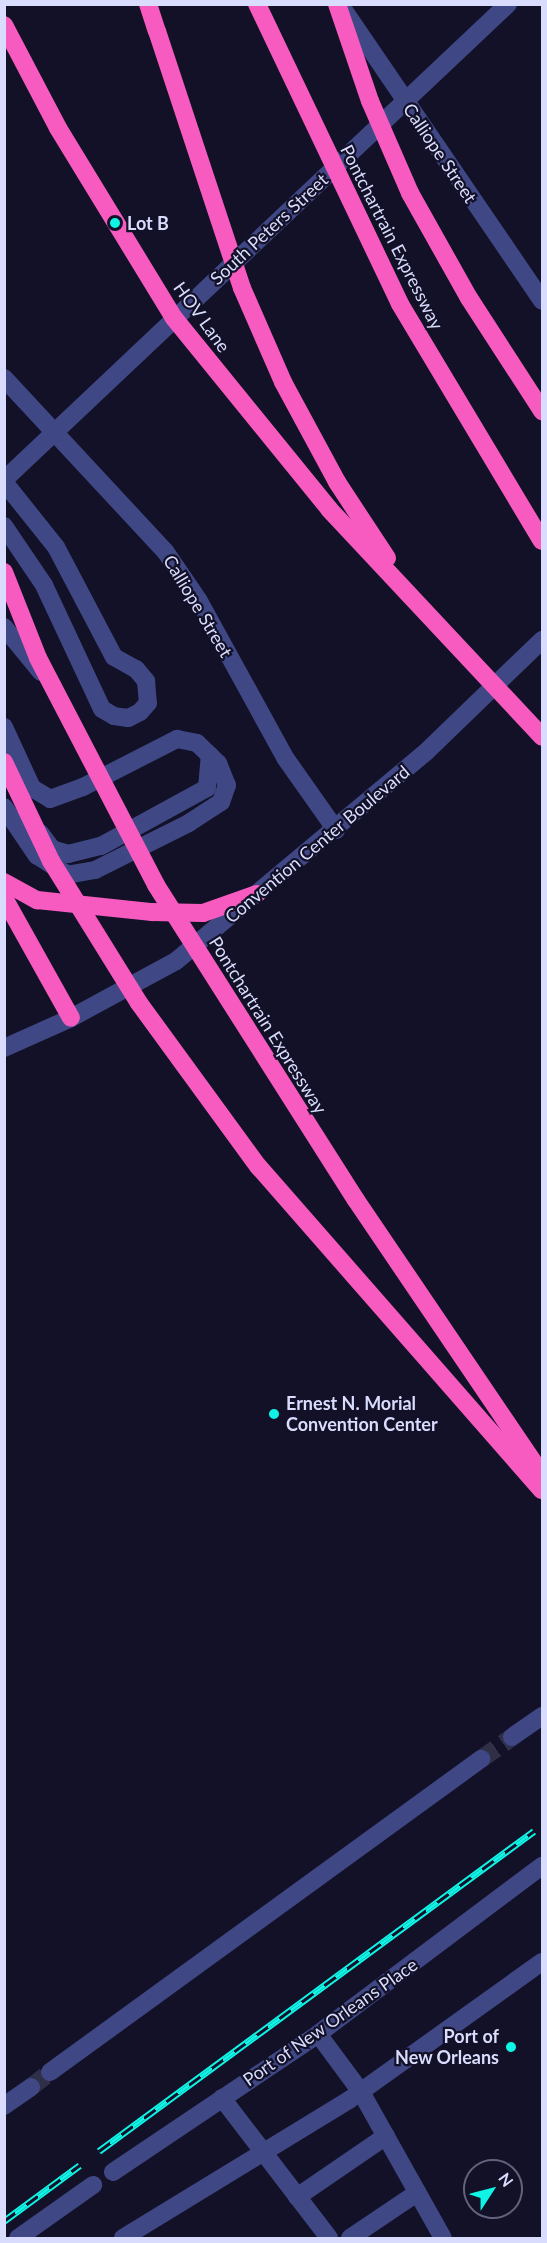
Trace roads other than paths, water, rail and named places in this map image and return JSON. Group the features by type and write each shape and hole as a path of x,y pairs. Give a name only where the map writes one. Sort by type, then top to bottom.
{"highway":[{"path":"148,4 242,288 283,382 336,482 415,599 543,737"},
{"name":"Pontchartrain Expressway","path":"257,4 400,304 543,542"},
{"path":"339,4 370,101 410,193 469,298 543,411"},
{"name":"HOV Lane","path":"4,25 58,128 174,318 322,500 415,599"},
{"name":"Pontchartrain Expressway","path":"4,572 38,658 156,885 356,1200 543,1475"},
{"path":"4,762 51,861 139,1003 258,1166 543,1490"},
{"path":"4,882 37,900 152,912 203,913 257,894"},
{"path":"4,898 71,1018"}],"street":[{"name":"Calliope Street","path":"339,4 543,301"},
{"name":"South Peters Street","path":"4,481 54,429 508,4"},
{"name":"Calliope Street","path":"4,378 54,429 165,551 199,600 286,759 336,830"},
{"path":"4,481 56,547 114,657 136,669 147,681 148,703 140,712 128,717 114,716 102,709 45,585 4,526"},
{"path":"4,627 74,712 107,775"},
{"name":"Convention Center Boulevard","path":"4,1048 71,1018 176,961 336,830 427,751 543,640"},
{"path":"4,727 32,788 50,799 107,775 177,740 197,743 218,763 227,785 220,802 150,844 95,870 68,875 37,856 4,807"},
{"path":"4,783 52,849 68,854 101,846 207,788 210,755"},
{"path":"512,1737 543,1716"},
{"path":"50,2072 481,1759"},
{"name":"Port of New Orleans Place","path":"113,2172 318,2034 543,1866"},
{"path":"123,2238 361,2092 543,1962"},
{"path":"318,2034 361,2092 443,2238"},
{"path":"4,2106 31,2087"},
{"path":"222,2098 329,2238"},
{"path":"297,2197 386,2136"},
{"path":"18,2238 93,2186"},
{"path":"350,2238 417,2193"}],"tunnel":[{"path":"481,1759 512,1737"},
{"path":"31,2087 50,2072"}],"railway":[{"path":"99,2151 534,1831"},
{"path":"4,2221 80,2165"}],"place":[{"name":"Lot B","path":"115,223"},
{"name":"Ernest N. Morial Convention Center","path":"274,1414"},
{"name":"Port of New Orleans","path":"511,2047"}]}
